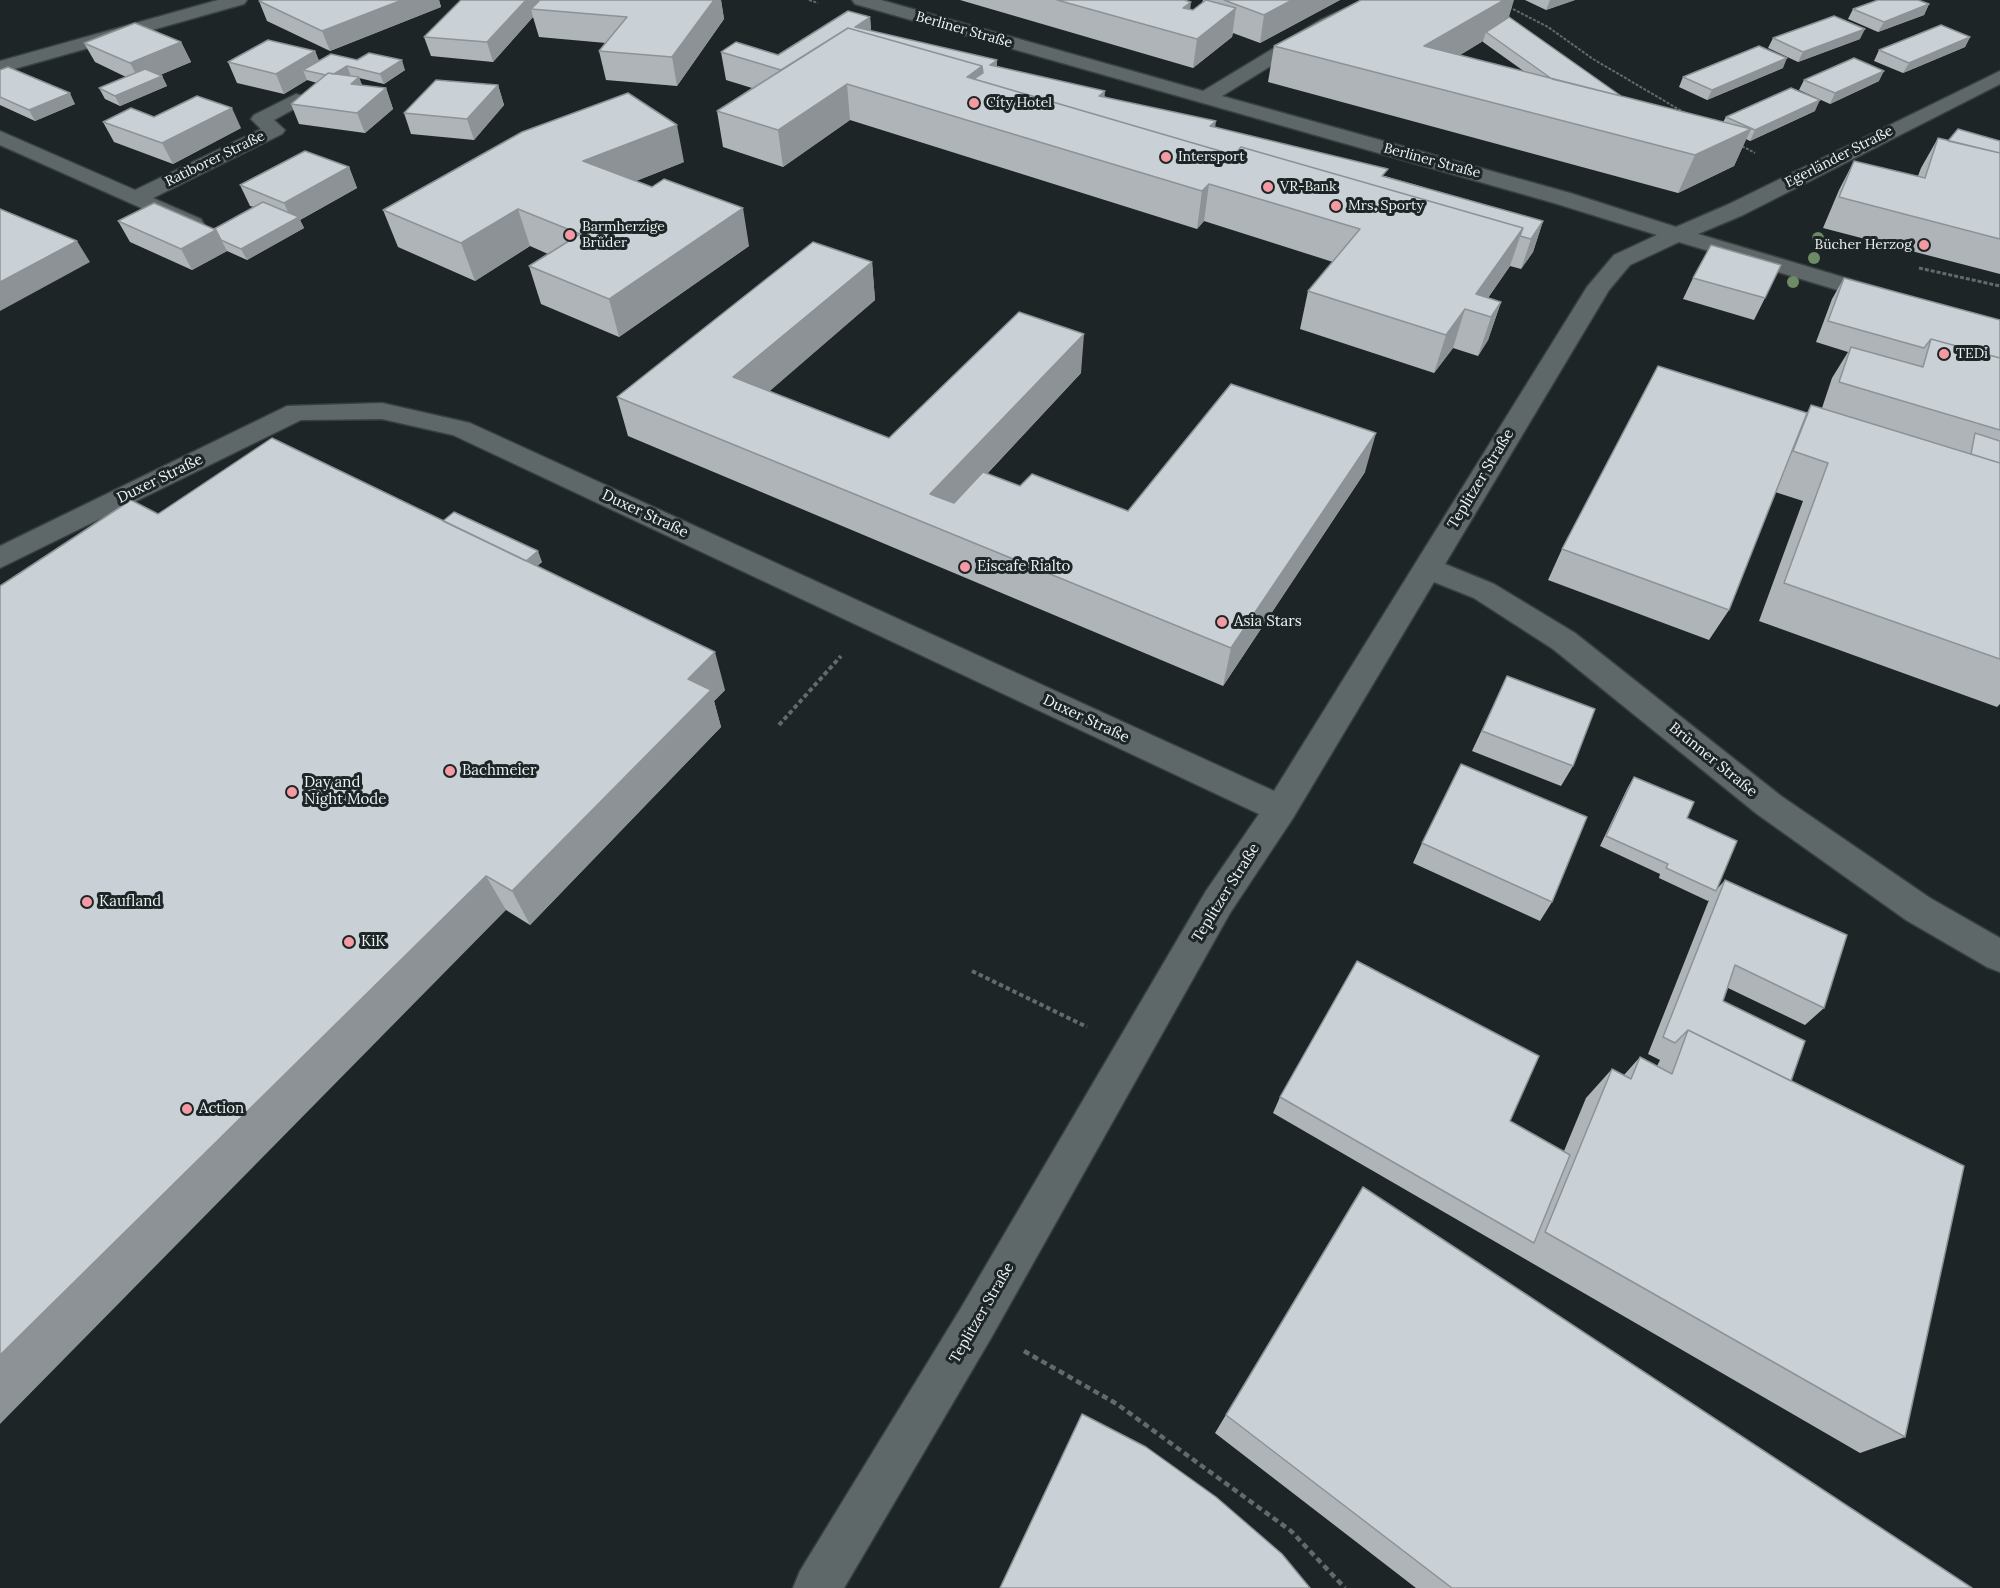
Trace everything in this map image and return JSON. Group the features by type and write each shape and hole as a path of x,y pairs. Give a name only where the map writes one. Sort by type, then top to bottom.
{"street":[{"path":"0,67 15,53 238,0"},
{"name":"Berliner Straße","path":"861,0 1446,164 1787,269 1910,304"},
{"path":"1205,98 1328,23 1379,0"},
{"name":"Egerländer Straße","path":"1676,233 1735,210 2000,77"},
{"name":"Ratiborer Straße","path":"136,198 275,130 261,119 296,100"},
{"name":"Ratiborer Straße","path":"0,137 209,231"},
{"name":"Teplitzer Straße","path":"817,1588 976,1323 1218,902 1281,809 1599,287 1622,260 1676,233"},
{"name":"Duxer Straße","path":"0,558 296,412 382,411 461,429 1281,809"},
{"name":"Brünner Straße","path":"1426,568 1484,591 1564,641 1769,805 1918,909 2000,956"}],"path":[{"path":"1506,5 1548,27 1593,59 1692,117"},
{"path":"1732,141 1761,156"},
{"path":"779,725 873,620"},
{"path":"972,971 1134,1049"},
{"path":"976,1323 1117,1404 1291,1531 1345,1588"}],"building":[{"path":"402,0 322,31 259,1"},
{"path":"461,0 526,0 487,42 424,37"},
{"path":"540,0 714,0 672,57 599,51 627,17 531,9"},
{"path":"1057,0 1184,0 1191,2 1183,8 1193,10 1206,0 1236,8 1197,39"},
{"path":"1224,0 1292,0 1264,15"},
{"path":"1361,0 1504,0 1424,46 1751,129 1695,155 1274,46"},
{"path":"1878,0 1918,0 1929,4 1884,22 1853,9"},
{"path":"848,11 870,17 855,27 997,60 990,65 1105,91 1099,96 1216,121 1210,126 1388,169 1382,176 1543,221 1531,239 1520,236 1523,228 1241,147 1234,155 974,79 983,73 982,66 848,28 781,70 721,52 736,42 778,55"},
{"path":"1834,16 1865,29 1803,52 1773,38"},
{"path":"1509,17 1621,96 1552,79 1486,32"},
{"path":"135,23 181,42 130,63 84,43"},
{"path":"1941,25 1970,37 1909,63 1879,50"},
{"path":"848,28 982,66 967,77 1234,155 1241,147 1523,228 1476,294 1501,302 1491,317 1465,309 1446,335 1308,291 1360,229 1209,184 1202,191 847,84 778,130 717,111"},
{"path":"268,40 315,51 276,74 228,62"},
{"path":"1759,46 1787,58 1712,90 1683,77"},
{"path":"369,53 402,60 380,74 347,66 334,74 326,75 303,70 331,54 357,60"},
{"path":"1854,58 1884,71 1835,93 1804,80"},
{"path":"8,67 70,93 29,110 0,97 0,70"},
{"path":"145,69 162,76 115,96 99,88"},
{"path":"328,73 359,77 351,84 386,88 357,113 291,104"},
{"path":"436,80 498,85 467,119 404,113"},
{"path":"1791,88 1820,100 1755,130 1726,117"},
{"path":"628,93 677,125 583,161 652,187 664,179 743,208 609,299 529,266 580,234 518,209 461,243 383,210 522,132"},
{"path":"197,96 232,108 162,143 103,122 131,108 154,117"},
{"path":"1958,129 2000,141 2000,153 1948,141"},
{"path":"1938,138 2000,153 2000,239 1839,197 1854,161 1925,178"},
{"path":"305,151 349,167 284,203 240,185"},
{"path":"263,202 299,217 241,249 221,240 214,229"},
{"path":"154,203 216,230 181,249 118,221"},
{"path":"0,209 77,241 0,282"},
{"path":"813,242 872,262 733,377 889,438 1019,312 1084,334 930,494 954,503 983,472 1020,486 1032,474 1128,511 1231,384 1376,433 1231,648 617,397"},
{"path":"1711,245 1781,265 1765,298 1693,278"},
{"path":"1844,278 2000,320 2000,358 1931,339 1924,348 1828,321"},
{"path":"1931,339 2000,358 2000,430 1839,382 1851,347 1923,367"},
{"path":"1658,366 1807,413 1729,610 1562,549"},
{"path":"1811,405 2000,463 2000,659 1784,583 1828,463 1793,451"},
{"path":"1975,433 2000,441 2000,463 1971,454"},
{"path":"272,438 715,652 688,679 711,690 512,891 486,876 0,1355 0,586 131,500 158,514"},
{"path":"454,512 538,551 526,561 443,521"},
{"path":"1507,676 1595,709 1573,766 1482,731"},
{"path":"1461,764 1587,817 1552,902 1422,843"},
{"path":"1634,777 1694,802 1687,818 1737,841 1716,891 1666,868 1668,864 1606,836"},
{"path":"1725,880 1847,935 1824,1008 1735,965 1723,1001 1805,1041 1791,1081 1688,1030 1675,1043 1663,1037"},
{"path":"1357,961 1539,1056 1510,1121 1570,1155 1534,1243 1280,1097"},
{"path":"1688,1030 1964,1166 1905,1437 1545,1232 1612,1069 1631,1079 1640,1057 1672,1074"},
{"path":"1363,1187 1972,1588 1452,1588 1226,1415"},
{"path":"1082,1414 1146,1447 1216,1497 1282,1554 1310,1588 1000,1588"}],"place":[{"name":"City Hotel","path":"974,103"},
{"name":"Intersport","path":"1166,157"},
{"name":"VR-Bank","path":"1268,187"},
{"name":"Mrs. Sporty","path":"1336,206"},
{"name":"Barmherzige Brüder","path":"570,235"},
{"name":"Bücher Herzog","path":"1924,245"},
{"name":"TEDi","path":"1944,354"},
{"name":"Eiscafe Rialto","path":"965,567"},
{"name":"Asia Stars","path":"1222,622"},
{"name":"Bachmeier","path":"450,771"},
{"name":"Day and Night Mode","path":"292,792"},
{"name":"Kaufland","path":"87,902"},
{"name":"KiK","path":"349,942"},
{"name":"Action","path":"187,1109"}]}
